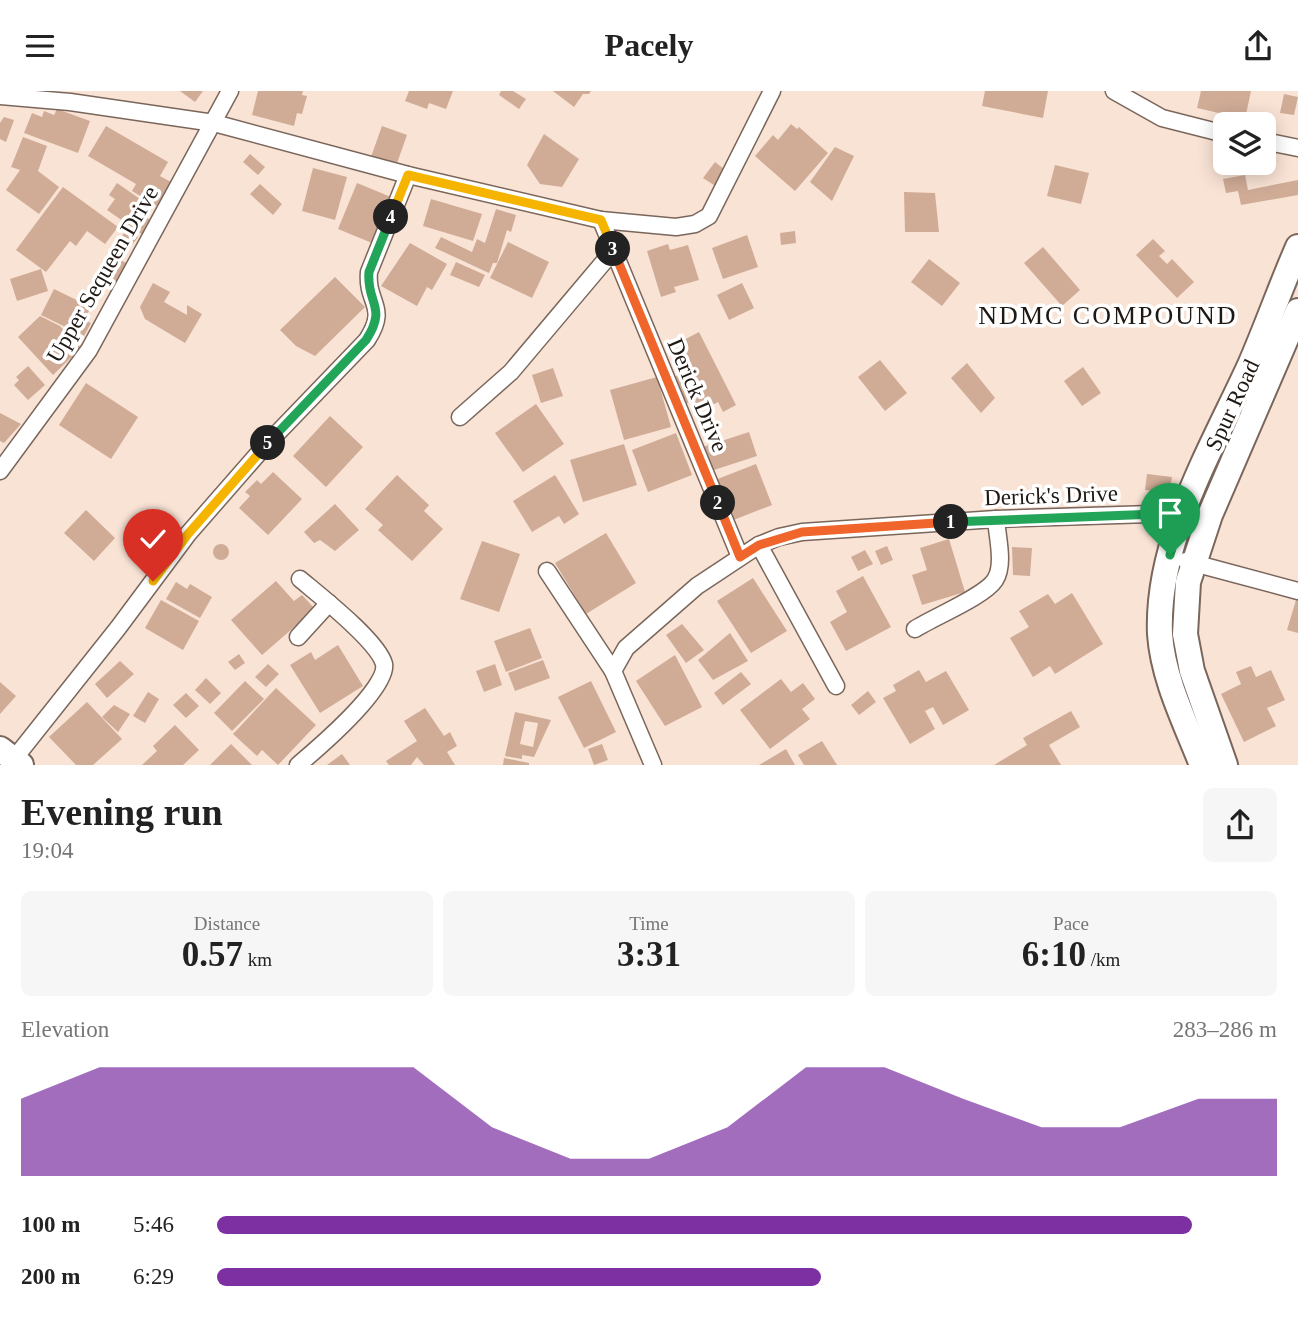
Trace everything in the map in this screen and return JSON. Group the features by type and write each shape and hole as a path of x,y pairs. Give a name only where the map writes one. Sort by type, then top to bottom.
{"main road":[{"name":"Spur Road","path":"1225,765 1192,671 1185,634 1188,582 1210,515 1289,324 1298,247"},
{"name":"Spur Road","path":"1202,765 1177,702 1160,635 1163,583 1182,513 1289,324"}],"street":[{"name":"Upper Sequeen Drive","path":"0,471 89,350 230,91"},
{"path":"1114,91 1162,118 1213,131"},
{"path":"0,96 70,102 214,123 408,175 601,220 676,227 695,224 709,216 767,93"},
{"path":"1276,143 1298,148"},
{"path":"11,758 118,628 188,534 376,326 378,314 368,281 369,272 408,175"},
{"name":"Derick Drive","path":"601,220 740,557"},
{"path":"460,417 511,372 613,251"},
{"name":"Derick's Drive","path":"613,671 626,648 697,586 759,545 802,532 996,519 1182,513"},
{"path":"915,629 984,591 996,579 1000,562 996,519"},
{"path":"759,545 836,686"},
{"path":"1170,555 1298,591"},
{"path":"547,571 613,671 653,765"},
{"path":"299,765 348,719 384,677 380,654 329,603 300,579"},
{"path":"298,637 329,603"}],"building":[{"path":"180,91 203,91 195,102"},
{"path":"258,91 303,91 302,95 307,96 302,114 297,113 294,126 252,115"},
{"path":"409,91 453,91 446,109 429,103 427,109 405,101"},
{"path":"501,91 513,91 526,99 519,109 499,95"},
{"path":"553,91 591,91 589,94 583,94 574,107"},
{"path":"985,91 1048,91 1043,118 982,106"},
{"path":"1201,91 1251,91 1246,112 1214,112 1197,108"},
{"path":"1284,94 1298,97 1294,115 1280,113"},
{"path":"57,109 90,121 78,153 24,133 32,113 42,117 44,111 54,115"},
{"path":"4,117 14,120 6,142 0,139 0,123"},
{"path":"791,124 797,129 799,127 828,153 795,191 755,156 773,135 778,140"},
{"path":"106,126 168,162 160,176 171,182 157,206 132,191 136,184 88,156"},
{"path":"382,126 407,135 396,166 371,157"},
{"path":"544,134 579,159 562,187 540,184 527,165"},
{"path":"23,137 47,146 38,171 59,187 39,214 6,190 20,170 11,167"},
{"path":"835,147 854,156 832,201 810,182"},
{"path":"250,154 265,167 258,175 243,162"},
{"path":"715,162 728,172 717,187 703,178"},
{"path":"1055,165 1089,173 1081,204 1047,196"},
{"path":"313,168 347,177 335,220 302,211"},
{"path":"1245,175 1248,190 1298,180 1298,195 1241,205 1238,191 1226,193 1223,179"},
{"path":"117,183 153,208 146,217 153,222 143,235 107,210 115,199 109,195"},
{"path":"357,183 391,197 372,243 338,229"},
{"path":"260,184 282,204 273,215 250,194"},
{"path":"63,187 118,227 105,244 87,231 76,246 70,241 46,272 16,250"},
{"path":"904,192 935,193 939,232 905,232"},
{"path":"431,199 482,214 473,241 423,226"},
{"path":"496,209 516,215 511,232 507,230 497,263 493,263 489,273 435,248 441,237 472,252 477,239 485,243"},
{"path":"127,229 138,237 127,252 116,244"},
{"path":"795,231 796,243 781,245 780,233"},
{"path":"747,235 758,267 723,279 712,248"},
{"path":"1153,239 1165,251 1159,256 1167,264 1172,259 1194,282 1177,298 1136,255"},
{"path":"508,242 549,262 532,298 490,278"},
{"path":"410,243 447,264 432,290 427,287 417,306 381,286"},
{"path":"668,244 670,250 688,245 699,280 674,287 676,292 661,297 647,251"},
{"path":"1043,247 1080,290 1062,306 1024,263"},
{"path":"119,259 128,264 116,283 108,279"},
{"path":"929,259 960,283 942,306 911,282"},
{"path":"456,262 485,275 479,287 450,275"},
{"path":"41,269 48,291 17,301 10,279"},
{"path":"335,277 365,307 315,356 296,346 280,330"},
{"path":"153,283 170,292 164,302 187,315 187,305 202,314 185,343 145,319 140,307"},
{"path":"742,283 754,308 729,320 717,295"},
{"path":"54,289 91,307 84,320 91,323 84,336 41,315"},
{"path":"40,316 60,326 81,348 53,375 18,337"},
{"path":"699,332 736,405 723,412 718,402 699,412 693,400 686,404 673,378 684,372 676,356 683,353 678,343"},
{"path":"880,360 907,393 885,411 858,377"},
{"path":"967,363 995,398 981,413 951,378"},
{"path":"28,366 45,385 28,400 14,385 19,380 16,377"},
{"path":"1083,367 1101,393 1082,406 1064,381"},
{"path":"553,368 563,396 541,403 532,375"},
{"path":"657,377 671,427 624,440 610,390"},
{"path":"86,383 138,417 111,459 59,425"},
{"path":"536,404 564,444 523,472 495,433"},
{"path":"0,413 21,424 4,443 0,441"},
{"path":"330,416 363,447 326,487 293,456"},
{"path":"749,432 757,456 711,471 703,447"},
{"path":"676,433 692,475 648,492 632,450"},
{"path":"624,444 637,485 583,502 570,460"},
{"path":"756,464 772,505 731,521 715,480"},
{"path":"273,472 302,499 268,535 239,508 250,496 245,492 257,480 261,484"},
{"path":"1147,474 1172,477 1169,493 1145,490"},
{"path":"397,475 429,505 424,511 443,529 412,561 378,530 383,525 365,509"},
{"path":"555,475 579,514 564,524 559,516 532,532 513,501"},
{"path":"335,504 359,530 335,551 320,540 314,543 304,532"},
{"path":"86,510 115,538 94,561 64,533"},
{"path":"606,533 636,583 586,614 555,563"},
{"path":"949,539 965,592 922,605 912,575 927,570 920,548"},
{"path":"482,541 520,554 499,612 460,599"},
{"path":"218,544 224,544 229,552 227,558 218,560 213,555 213,549"},
{"path":"887,546 893,560 881,565 875,551"},
{"path":"1012,547 1032,548 1030,576 1013,575"},
{"path":"865,550 873,564 858,571 851,557"},
{"path":"863,576 891,627 846,651 830,622 847,612 836,591"},
{"path":"753,578 787,631 751,653 717,601"},
{"path":"276,581 294,601 302,595 315,609 262,655 231,620"},
{"path":"176,582 187,589 190,584 212,597 200,618 166,599"},
{"path":"1072,593 1103,644 1055,674 1050,666 1033,677 1010,638 1029,627 1019,611 1048,594 1055,604"},
{"path":"161,600 199,621 183,650 145,628"},
{"path":"1298,600 1298,633 1287,630"},
{"path":"682,624 704,650 686,663 666,635"},
{"path":"530,628 542,658 506,672 494,641"},
{"path":"730,633 748,661 713,680 698,660"},
{"path":"338,645 363,686 320,713 290,665 311,652 315,660"},
{"path":"239,654 245,663 235,670 228,662"},
{"path":"675,655 702,707 665,726 636,681"},
{"path":"543,660 550,678 515,691 508,673"},
{"path":"120,661 134,674 107,698 95,684"},
{"path":"268,664 279,674 266,687 255,677"},
{"path":"495,664 502,685 484,692 476,671"},
{"path":"1251,666 1256,677 1271,670 1285,700 1267,708 1276,726 1244,742 1221,694 1241,684 1236,672"},
{"path":"919,670 926,682 946,671 969,710 943,725 933,707 925,711 935,729 910,744 883,698 896,691 893,685"},
{"path":"741,672 751,684 723,705 714,693"},
{"path":"206,678 221,693 210,704 195,690"},
{"path":"781,679 791,692 803,683 815,699 802,709 810,719 770,749 740,710"},
{"path":"245,681 264,699 232,731 214,713"},
{"path":"591,681 616,732 584,748 558,697"},
{"path":"0,682 16,696 0,714"},
{"path":"276,688 316,725 278,765 262,750 257,756 233,734"},
{"path":"868,691 876,702 859,715 851,705"},
{"path":"148,692 159,699 145,723 133,716"},
{"path":"186,693 199,706 186,718 173,705"},
{"path":"87,702 122,739 93,765 76,765 49,737"},
{"path":"114,705 130,714 118,732 102,717"},
{"path":"425,708 444,736 450,732 457,746 447,752 455,765 424,765 417,757 411,765 389,765 386,761 417,741 404,721"},
{"path":"1071,711 1080,727 1049,745 1061,765 994,765 1027,745 1023,738"},
{"path":"515,712 551,720 534,757 522,755 522,759 505,756","holes":["525,721 538,723 533,747 520,744"]},
{"path":"175,725 199,750 183,765 142,765 157,751 153,746"},
{"path":"822,741 837,765 804,765 798,755"},
{"path":"231,744 252,765 210,765"},
{"path":"602,744 608,760 594,765 588,749"},
{"path":"786,749 795,765 759,765"},
{"path":"342,754 350,765 327,765"},
{"path":"504,758 529,763 529,765 503,765"}],"district":[{"name":"NDMC COMPOUND","path":"1108,315"}],"route":[{"path":"153,581 188,534 264,447 366,340 376,326 378,314 368,281 369,272 408,175 601,220 740,557 759,545 802,532 996,519 1182,513 1170,555"}]}
